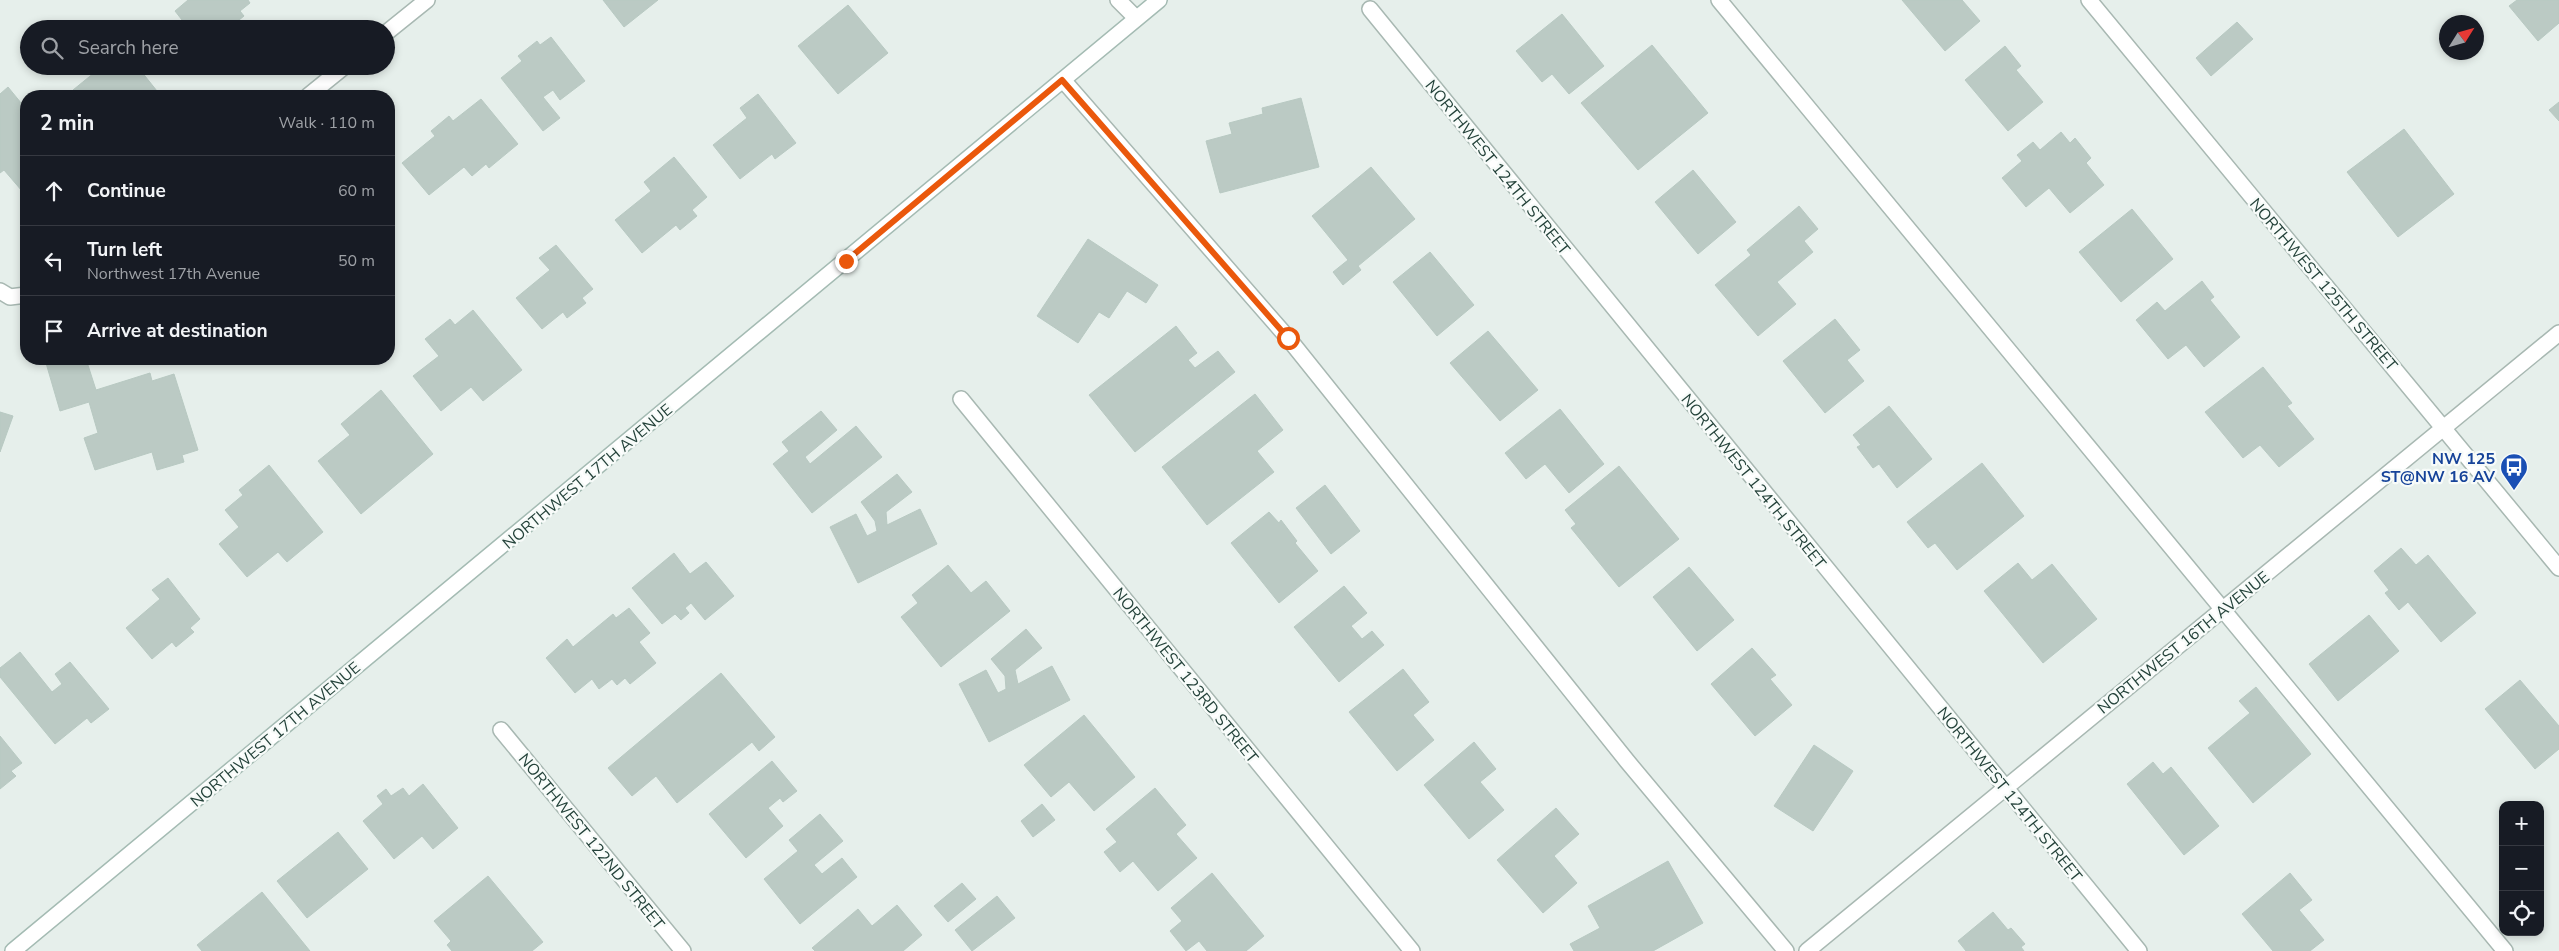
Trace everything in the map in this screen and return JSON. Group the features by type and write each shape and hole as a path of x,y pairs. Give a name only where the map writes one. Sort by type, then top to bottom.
{"street":[{"path":"395,26 427,0"},
{"path":"1118,0 1136,18"},
{"name":"NORTHWEST 17TH AVENUE","path":"13,951 1159,0"},
{"path":"1719,0 2505,951"},
{"name":"NORTHWEST 125TH STREET","path":"2088,0 2445,428 2559,568"},
{"name":"NORTHWEST 124TH STREET","path":"1370,9 2139,951"},
{"path":"315,90 334,75"},
{"path":"1062,80 1288,338 1627,761 1786,951"},
{"path":"5,294 20,295"},
{"name":"NORTHWEST 16TH AVENUE","path":"1807,951 2559,333"},
{"name":"NORTHWEST 123RD STREET","path":"961,399 1412,951"},
{"name":"NORTHWEST 122ND STREET","path":"501,730 683,951"}],"building":[{"path":"188,0 248,0 250,3 240,11 244,16 239,20 182,20 175,11"},
{"path":"603,0 658,0 624,27"},
{"path":"1902,0 1962,0 1980,21 1945,51"},
{"path":"2517,0 2559,0 2559,23 2538,41 2509,6"},
{"path":"848,5 888,53 838,94 798,46"},
{"path":"1562,14 1604,66 1569,94 1552,74 1542,82 1516,51"},
{"path":"2237,22 2253,39 2211,76 2196,58"},
{"path":"551,37 585,81 560,100 553,90 543,97 560,118 543,131 501,78 522,61 518,56 537,41 540,45"},
{"path":"1652,45 1708,113 1638,170 1581,103"},
{"path":"2005,46 2021,66 2016,70 2043,102 2008,131 1965,80"},
{"path":"91,75 144,75 156,90 73,90"},
{"path":"8,87 20,102 20,189 4,170 0,173 0,94"},
{"path":"758,94 796,143 775,159 772,154 740,179 713,145 747,118 740,108"},
{"path":"1301,98 1319,167 1220,193 1206,141 1232,134 1229,123 1263,114 1262,108"},
{"path":"481,99 518,144 489,168 486,164 472,176 464,167 429,195 402,163 435,136 431,131 449,116 453,121"},
{"path":"2559,102 2559,121 2549,110"},
{"path":"2404,129 2454,194 2398,237 2347,172"},
{"path":"2061,132 2070,143 2075,138 2091,158 2086,163 2104,185 2070,213 2049,188 2026,207 2002,178 2022,161 2017,155 2033,142 2040,150"},
{"path":"674,157 707,197 692,210 697,216 680,230 676,225 642,253 615,220 651,191 644,182"},
{"path":"1371,167 1415,219 1358,266 1361,270 1343,285 1333,272 1348,260 1312,216"},
{"path":"1693,170 1736,222 1698,254 1655,202"},
{"path":"1799,206 1818,229 1804,241 1813,252 1777,282 1796,304 1758,336 1715,285 1751,255 1747,250"},
{"path":"2132,209 2173,259 2121,302 2079,252"},
{"path":"1088,239 1158,285 1146,303 1127,291 1109,318 1099,312 1078,343 1037,316"},
{"path":"556,245 593,289 582,298 586,303 567,318 563,312 542,329 516,298 550,270 539,258"},
{"path":"1430,252 1474,305 1437,336 1393,282"},
{"path":"2202,281 2214,297 2210,300 2240,337 2204,367 2186,345 2168,359 2136,320 2157,302 2165,311"},
{"path":"473,310 522,370 483,401 471,387 441,411 413,376 439,356 425,339 450,319 455,325"},
{"path":"1835,319 1860,350 1847,360 1864,381 1825,413 1783,361"},
{"path":"1176,326 1197,353 1188,360 1195,368 1218,351 1235,372 1135,452 1089,395"},
{"path":"1488,331 1538,390 1500,421 1450,363"},
{"path":"47,365 88,365 96,390 150,373 152,381 174,374 198,450 182,455 184,462 157,470 152,452 95,470 84,438 98,433 89,402 60,411"},
{"path":"2263,367 2292,403 2287,406 2314,439 2279,467 2260,445 2243,458 2205,412"},
{"path":"381,390 433,454 361,514 318,461 350,435 341,424"},
{"path":"1255,394 1283,430 1257,451 1274,472 1207,525 1162,467"},
{"path":"1889,406 1932,459 1897,488 1879,464 1873,468 1857,447 1861,445 1853,435"},
{"path":"1560,409 1604,464 1569,493 1545,464 1526,479 1505,453"},
{"path":"821,411 837,430 805,457 810,464 856,426 882,457 812,513 773,464 789,451 782,442"},
{"path":"0,412 13,416 0,452"},
{"path":"1982,463 2024,516 1957,570 1935,543 1928,548 1907,522"},
{"path":"269,465 323,532 287,562 278,552 247,577 219,544 239,527 225,510 243,495 239,490"},
{"path":"1619,466 1679,539 1619,587 1571,528 1576,524 1565,510"},
{"path":"897,474 912,492 886,512 887,525 920,509 937,544 858,583 830,527 856,514 867,536 877,531 875,521 861,502"},
{"path":"1325,485 1360,531 1331,554 1296,508"},
{"path":"1269,512 1279,523 1281,520 1297,541 1295,543 1318,571 1279,603 1231,543"},
{"path":"2401,548 2416,565 2428,555 2476,613 2441,642 2408,602 2399,610 2385,593 2389,590 2374,571"},
{"path":"674,553 690,574 706,562 734,596 705,620 691,603 685,608 689,613 681,620 675,614 662,624 632,588"},
{"path":"2018,563 2032,580 2052,564 2097,619 2043,663 1984,591"},
{"path":"948,565 971,593 986,581 1010,611 941,667 901,617 918,603 912,595"},
{"path":"1689,567 1734,620 1697,651 1653,597"},
{"path":"168,578 200,619 190,628 194,632 176,647 172,642 152,659 126,628 160,599 152,590"},
{"path":"1344,586 1367,613 1351,626 1362,639 1372,631 1384,645 1339,682 1294,627"},
{"path":"629,608 650,633 639,642 656,663 630,684 625,678 617,685 612,679 599,689 592,679 575,693 546,658 567,639 573,647 613,614 616,618"},
{"path":"2369,615 2399,651 2338,701 2309,664"},
{"path":"1026,629 1042,648 1015,670 1018,684 1052,666 1070,700 989,742 959,684 986,670 998,693 1006,689 1005,676 991,659"},
{"path":"1752,648 1776,675 1770,679 1792,705 1755,736 1711,684"},
{"path":"20,652 52,692 62,684 55,674 70,662 109,709 91,723 87,718 55,744 0,677 0,668"},
{"path":"1403,669 1429,702 1413,715 1434,740 1397,771 1349,712"},
{"path":"721,673 775,737 759,751 752,742 677,803 656,776 632,796 608,768"},
{"path":"2520,680 2559,726 2559,749 2535,769 2485,709"},
{"path":"2256,687 2311,754 2253,803 2208,748 2250,713 2239,701"},
{"path":"1084,715 1135,777 1094,811 1069,782 1051,797 1024,765"},
{"path":"0,736 22,763 11,771 16,776 0,789"},
{"path":"1474,742 1496,769 1480,782 1504,810 1469,839 1424,785"},
{"path":"1814,745 1853,771 1813,831 1774,806"},
{"path":"772,761 797,791 783,802 780,798 768,808 783,826 746,858 709,814"},
{"path":"2153,762 2163,774 2171,767 2219,826 2184,855 2127,784"},
{"path":"423,784 458,828 433,849 422,836 394,859 363,821 383,804 377,796 386,789 391,796 403,788 409,796"},
{"path":"1155,788 1186,825 1176,834 1197,858 1158,891 1133,861 1120,872 1104,852 1117,842 1106,829"},
{"path":"1042,804 1055,820 1033,837 1021,821"},
{"path":"1556,808 1579,834 1554,856 1577,883 1543,913 1497,860"},
{"path":"820,814 843,841 814,865 822,874 842,858 857,877 800,924 764,879 798,851 789,840"},
{"path":"338,832 368,869 307,918 277,881"},
{"path":"1668,861 1703,923 1653,951 1574,951 1570,944 1600,928 1588,906"},
{"path":"1212,873 1264,936 1246,951 1207,951 1199,941 1186,951 1170,931 1182,921 1171,908"},
{"path":"2290,873 2312,900 2299,910 2324,940 2310,951 2273,951 2242,914"},
{"path":"488,876 543,942 532,951 452,951 447,945 451,941 434,921"},
{"path":"962,883 976,899 948,922 934,906"},
{"path":"262,892 310,951 202,951 197,945"},
{"path":"997,896 1015,918 972,951 955,930"},
{"path":"897,905 922,935 903,951 815,951 812,948 858,909 872,926"},
{"path":"1993,912 2008,930 2011,928 2025,944 2021,947 2024,951 1966,951 1958,941"}],"place":[{"name":"NW 125 ST@NW 16 AV","path":"2514,491"}],"route":[{"path":"846,261 1062,80 1288,338"}]}
